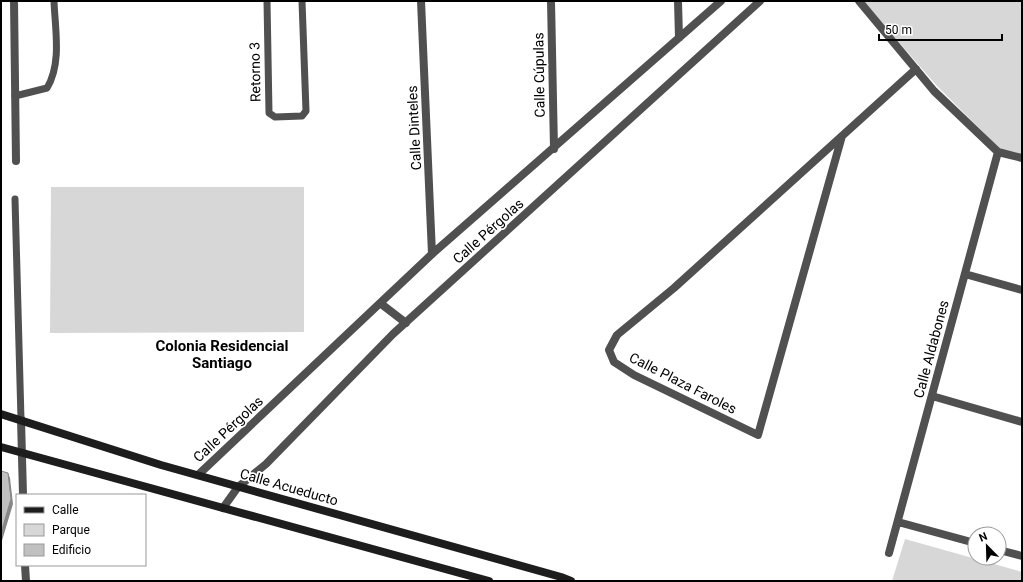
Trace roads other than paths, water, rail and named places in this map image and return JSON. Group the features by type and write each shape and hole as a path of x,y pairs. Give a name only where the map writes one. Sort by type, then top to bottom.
{"street":[{"path":"14,1 16,161"},
{"name":"Calle Dinteles","path":"421,1 432,254"},
{"name":"Calle Cúpulas","path":"551,1 554,149"},
{"path":"678,1 679,38"},
{"name":"Calle Pérgolas","path":"198,475 432,254 554,149 721,1"},
{"name":"Calle Pérgolas","path":"223,508 238,487 266,464 406,323 760,1"},
{"path":"860,1 934,90 998,152 1022,158"},
{"name":"Calle Plaza Faroles","path":"842,136 758,435 634,376 614,362 609,350 617,336 674,288 916,69"},
{"name":"Calle Aldabones","path":"889,553 998,152"},
{"path":"965,274 1022,290"},
{"path":"380,303 406,323"},
{"path":"932,396 1022,422"},
{"name":"Calle Acueducto","path":"1,414 238,487 571,581"},
{"path":"21,420 23,494"},
{"path":"1,447 489,581"},
{"path":"898,522 967,541"},
{"path":"1007,552 1022,556"},
{"path":"25,566 26,581"}],"lane":[{"path":"16,96 47,88 54,76 56,58 54,1"},
{"name":"Retorno 3","path":"268,1 269,113 275,117 302,116 306,111 302,1"},
{"path":"15,199 21,420"}],"district":[{"name":"Colonia Residencial Santiago","path":"222,354"}]}
